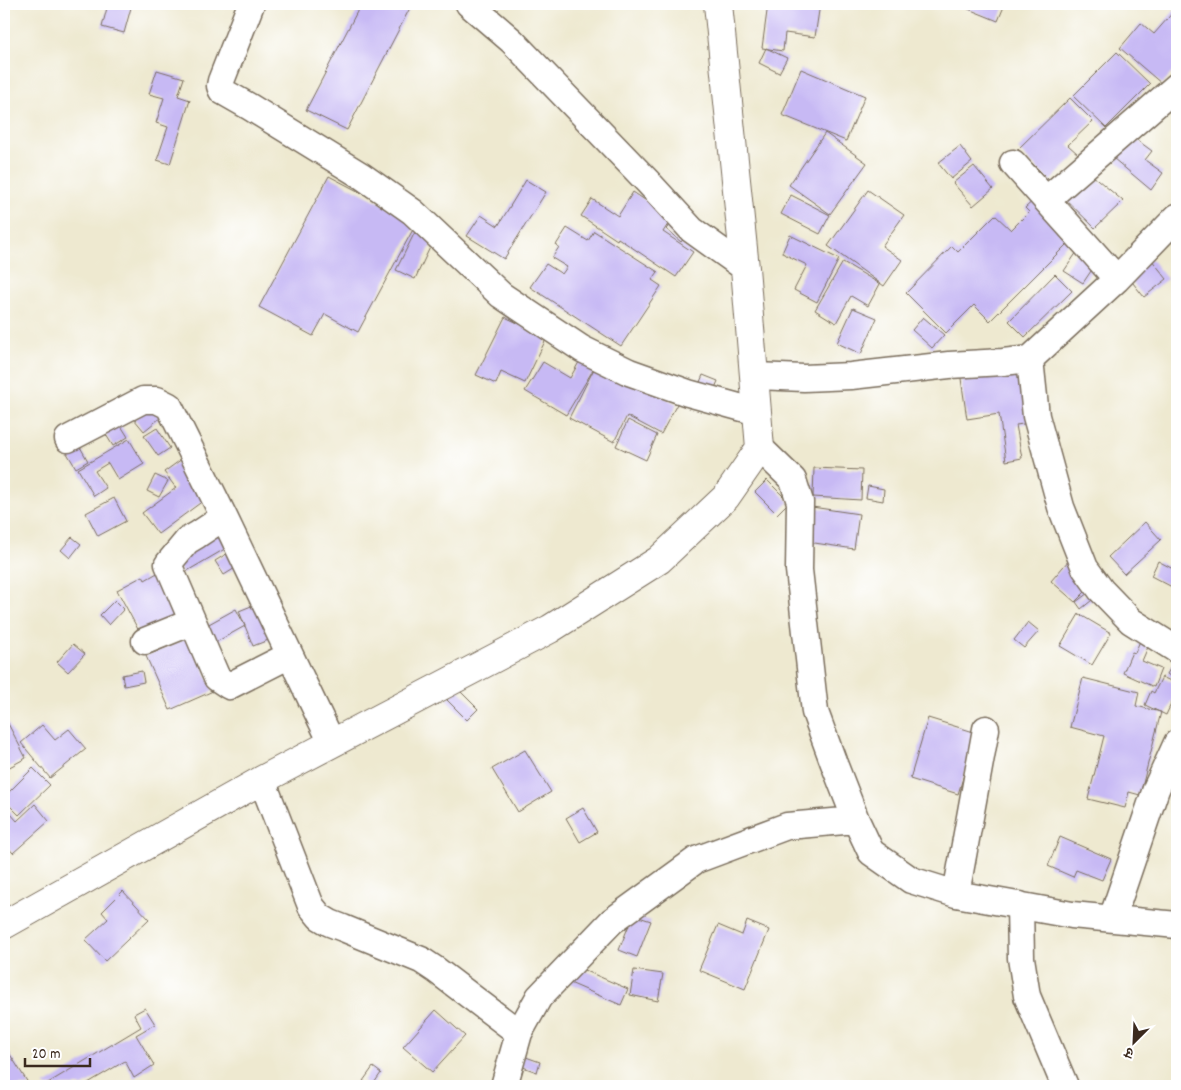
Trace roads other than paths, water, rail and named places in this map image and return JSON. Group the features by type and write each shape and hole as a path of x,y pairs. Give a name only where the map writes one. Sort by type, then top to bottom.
{"main road":[{"path":"4,925 262,780 550,629 659,560 726,497 760,448 745,268 718,4"}],"street":[{"path":"251,4 221,81 222,91 369,181 413,212 500,295 582,349 629,372 688,393 757,412"},
{"path":"470,4 512,41 692,230 745,268"},
{"path":"1046,200 1177,86"},
{"path":"1013,163 1117,279"},
{"path":"754,376 804,378 851,376 948,364 1030,359 1117,279 1177,217"},
{"path":"1030,359 1036,416 1061,507 1085,568 1101,590 1131,621 1177,650"},
{"path":"68,439 143,400 157,400 169,406 332,743"},
{"path":"760,448 793,480 800,502 799,570 815,712 832,761 871,852 911,880 956,894 1020,904 1072,915 1177,925"},
{"path":"224,517 187,541 168,564 217,678 230,686 290,655"},
{"path":"145,642 192,622"},
{"path":"956,894 986,728"},
{"path":"1112,919 1156,789 1177,743"},
{"path":"262,780 310,906 320,917 330,923 421,960 519,1033"},
{"path":"504,1086 519,1033 539,997 612,920 696,860 787,826 856,820"},
{"path":"1020,904 1021,958 1027,996 1065,1086"}]}
